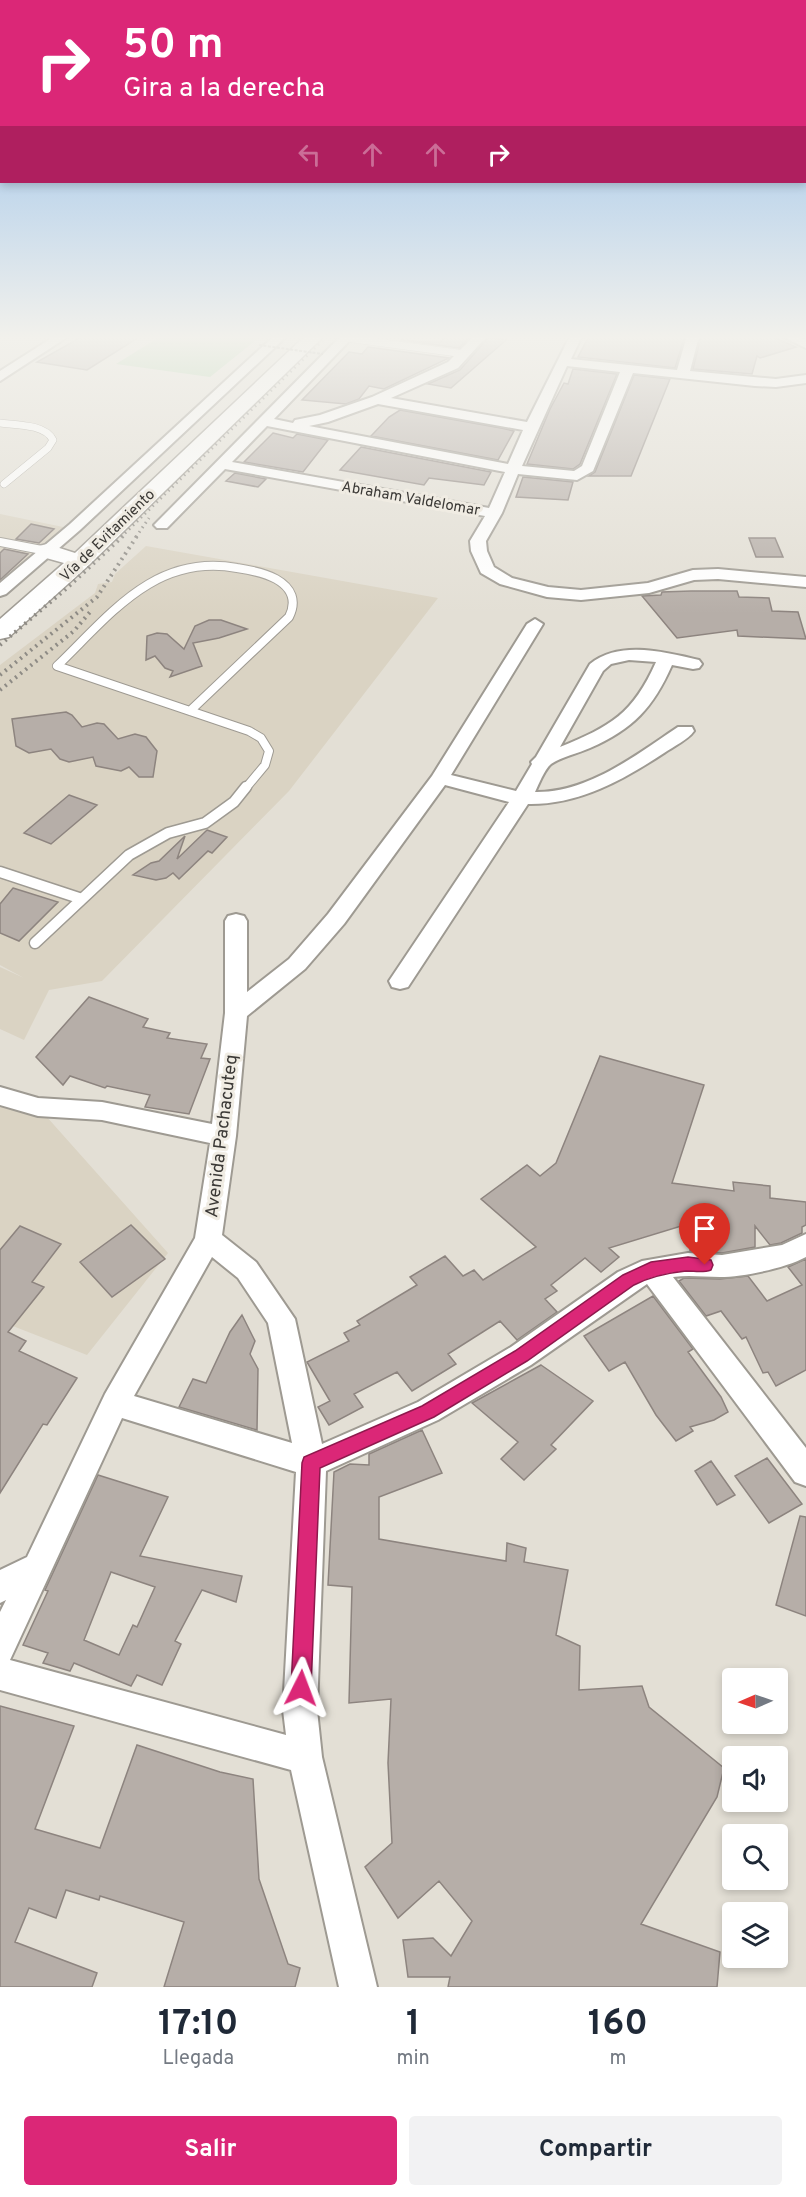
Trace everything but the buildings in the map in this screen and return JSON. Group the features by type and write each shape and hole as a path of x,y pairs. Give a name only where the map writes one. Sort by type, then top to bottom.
{"highway":[{"name":"Vía de Evitamiento","path":"0,608 56,553 193,429"},
{"name":"Vía de Evitamiento","path":"0,632 59,582 215,429"}],"street":[{"path":"0,591 56,553 125,482 182,429"},
{"path":"162,525 256,429"},
{"path":"300,429 513,469 572,476 584,472 602,429"},
{"path":"530,429 494,513 478,541 479,551 487,570 506,581 547,592 581,595 649,588 693,575 718,574 806,582"},
{"name":"Abraham Valdelomar","path":"222,464 494,513"},
{"path":"236,1013 297,964 336,919 440,778 535,624"},
{"path":"400,981 522,798 540,762 603,660 616,655 632,655 693,664"},
{"path":"540,762 580,746 627,719 646,700 666,660"},
{"path":"440,778 522,798 549,798 580,792 633,764 685,731"},
{"name":"Avenida Pachacuteq","path":"236,921 236,1013 224,1136 208,1239 247,1270 281,1319 311,1463 300,1710 305,1757 358,1987"},
{"path":"0,1096 38,1107 102,1111 224,1136"},
{"path":"0,1647 115,1403 208,1239"},
{"path":"115,1403 311,1463 428,1411 521,1356 628,1280 651,1269 688,1264 722,1266 786,1255 806,1245"},
{"path":"651,1269 806,1472"},
{"path":"0,1587 35,1569"},
{"path":"0,1674 305,1757"}],"lane":[{"path":"4,484 48,448 53,440 50,434 39,429"},
{"path":"0,542 56,553"},
{"path":"35,943 129,855 168,833 205,823 234,802 265,765 269,751 261,738 249,731 57,666 155,579 181,568 214,565 234,567 272,576 285,584 294,594 295,607 289,618 190,711"},
{"path":"0,872 82,900"}],"shaded area":[{"path":"0,514 68,528 0,584"},
{"path":"146,546 438,598 289,791 102,981 49,990 24,1040 0,1029 0,967 24,978 0,965 0,665 95,593 98,584 112,582 115,574"},
{"path":"0,1097 38,1107 168,1253 87,1355 0,1321"}],"railway":[{"path":"121,537 232,429"},
{"path":"136,537 149,518"},
{"path":"0,645 123,536"},
{"path":"0,675 97,597 137,536"},
{"path":"0,690 74,631 90,612"}],"route":[{"path":"301,1688 311,1463 428,1411 521,1356 628,1280 651,1269 688,1264 705,1265"}]}
